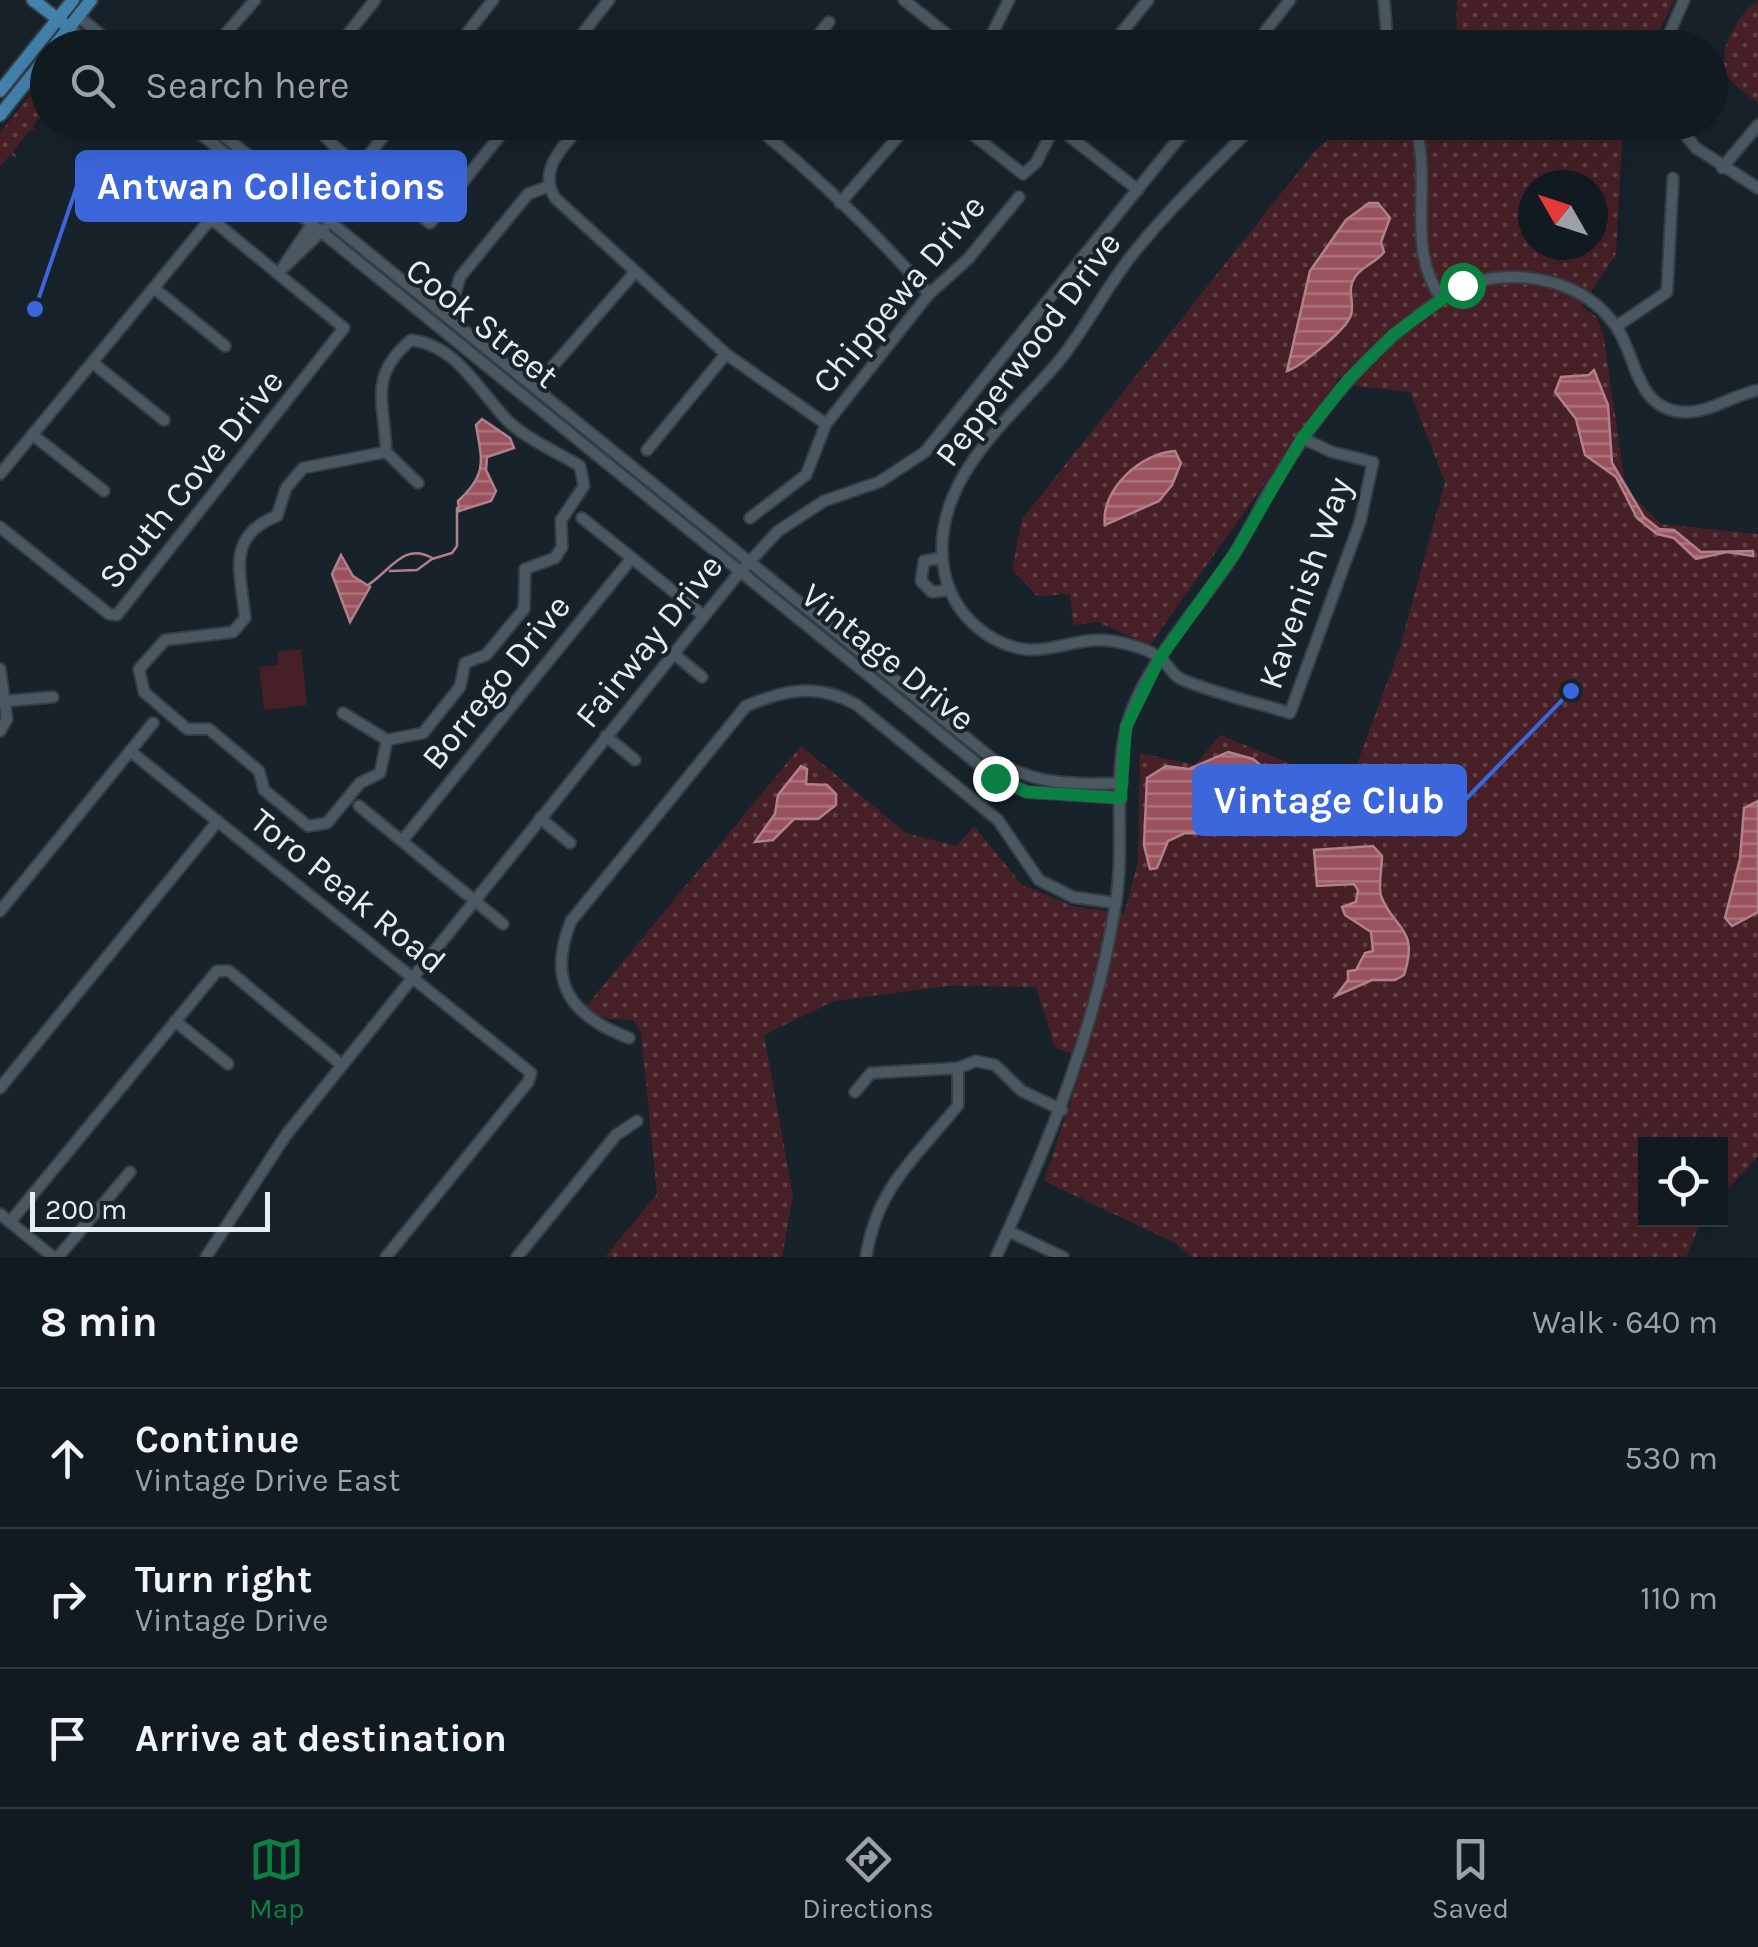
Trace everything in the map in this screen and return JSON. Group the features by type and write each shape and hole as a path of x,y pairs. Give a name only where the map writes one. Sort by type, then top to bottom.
{"main road":[{"path":"33,0 67,12 91,0"},
{"path":"0,92 30,56"},
{"path":"0,115 30,78"}],"street":[{"path":"351,30 375,0"},
{"path":"468,30 492,0"},
{"path":"585,30 609,0"},
{"path":"904,0 942,30"},
{"path":"994,30 1009,0"},
{"path":"1124,30 1148,0"},
{"path":"1266,30 1290,0"},
{"path":"1384,0 1386,30"},
{"path":"1671,30 1684,0"},
{"path":"229,30 249,2"},
{"path":"67,12 92,30"},
{"path":"823,30 829,22"},
{"path":"1722,168 1758,125"},
{"name":"Cook Street","path":"208,140 740,572"},
{"name":"Cook Street","path":"228,140 750,562"},
{"path":"331,140 430,224 497,140"},
{"path":"359,167 380,140"},
{"path":"570,140 555,158 549,186 555,198 726,354 826,424"},
{"path":"772,140 929,294"},
{"path":"840,204 895,140"},
{"path":"979,140 1023,174 1036,164 1048,140"},
{"path":"1076,140 1138,190"},
{"name":"Fairway Drive","path":"206,1257 286,1135 740,572 778,531 824,501 879,482 925,452 1178,140"},
{"name":"Pepperwood Drive","path":"1160,658 1116,641 1089,640 1046,651 1009,646 974,624 950,590 940,558 953,496 978,455 1066,352 1129,258 1182,196 1239,140"},
{"path":"1421,140 1424,149 1420,236 1429,281 1441,298"},
{"path":"1690,140 1722,168 1758,188"},
{"path":"1616,326 1667,292 1673,178"},
{"path":"456,291 460,277 528,194 549,186"},
{"name":"Chippewa Drive","path":"750,518 806,475 826,424 929,294 968,259 1019,197"},
{"path":"316,229 319,214"},
{"path":"0,474 208,222 216,222 278,274 285,258 316,229 330,222"},
{"path":"553,366 636,272"},
{"name":"South Cove Drive","path":"0,527 109,614 117,615 342,336 338,319 278,274"},
{"path":"996,1257 1062,1110 1100,980 1122,858 1126,727 1160,658 1235,553 1302,438 1348,380 1394,334 1462,285 1534,278 1575,292 1616,326 1644,390 1662,404 1684,412 1758,390"},
{"path":"154,288 225,346"},
{"path":"342,713 387,740 424,732 460,686 465,664 486,655 524,609 524,569 555,558 562,548 561,520 584,486 580,466 508,421 475,378 431,342 411,340 392,356 382,372 386,452 418,483"},
{"path":"647,450 726,354"},
{"path":"92,363 164,420"},
{"path":"33,435 104,491"},
{"name":"Kavenish Way","path":"1160,658 1177,677 1290,713 1360,522 1373,462 1332,452 1302,438"},
{"path":"386,452 303,468 286,488 277,516 259,522 240,549 245,618 241,627 233,632 166,640 139,670 138,678 144,692 187,728 209,729 259,771 264,790 308,826 327,822 360,783 380,773 387,740"},
{"path":"582,518 704,616"},
{"name":"Borrego Drive","path":"402,841 632,558"},
{"path":"940,558 924,561 921,581 932,592 950,590"},
{"name":"Vintage Drive","path":"750,562 1011,772 1063,785 1122,784"},
{"name":"Vintage Drive","path":"740,572 995,778 1027,792 1121,798"},
{"path":"673,653 702,676"},
{"path":"0,669 7,719 0,731"},
{"path":"629,1038 580,1015 568,995 560,970 560,947 570,921 746,706 782,691 832,691 857,706 998,820 1039,880 1073,897 1116,903"},
{"path":"5,701 53,697"},
{"path":"0,912 153,722"},
{"path":"606,736 634,760"},
{"name":"Toro Peak Road","path":"130,751 531,1073 386,1257"},
{"path":"359,806 502,924"},
{"path":"540,818 570,842"},
{"path":"0,1088 218,821"},
{"path":"10,1222 212,975 229,971 342,1065"},
{"path":"174,1021 228,1064"},
{"path":"855,1092 871,1073 958,1068 976,1061 995,1065 1022,1092 1062,1110"},
{"path":"866,1257 876,1211 889,1184 958,1105 958,1068"},
{"path":"516,1257 616,1134 637,1121"},
{"path":"0,1214 56,1257 130,1172"},
{"path":"1008,1231 1062,1257"}],"shaded area":[{"path":"1457,0 1675,0 1660,30 1456,30"},
{"path":"1758,0 1758,103 1728,75 1728,41 1743,14"},
{"path":"30,95 30,130 13,152 17,157 10,155 0,167 0,133"},
{"path":"1328,140 1622,140 1616,254 1582,306 1596,317 1603,333 1626,490 1661,524 1758,534 1758,1157 1728,1189 1728,1137 1638,1137 1638,1227 1699,1227 1686,1257 1191,1257 1175,1243 1044,1181 1085,1058 1055,1048 1036,987 948,986 834,1001 764,1035 793,1196 782,1257 605,1257 657,1194 641,1033 633,1020 609,1019 584,1009 801,746 906,833 956,846 974,826 1022,885 1073,906 1124,914 1138,862 1140,753 1195,765 1220,735 1321,776 1356,767 1400,647 1445,482 1410,392 1357,386 1340,377 1150,645 1097,622 1073,625 1070,594 1037,596 1012,569 1022,519 1314,152"},
{"path":"1369,203 1378,203 1390,218 1381,242 1384,252 1352,282 1351,315 1341,330 1287,371 1310,271 1346,220"},
{"path":"1594,370 1608,405 1612,463 1644,517 1659,529 1674,530 1701,552 1753,551 1753,556 1727,552 1696,559 1674,538 1657,534 1637,518 1616,477 1585,455 1576,419 1555,392 1561,377 1589,375"},
{"path":"482,419 510,438 514,448 487,457 486,470 496,491 491,501 459,511 458,501 474,483 481,466 476,425"},
{"path":"1175,451 1181,463 1172,485 1159,501 1105,525 1109,499 1125,476 1149,458"},
{"path":"341,555 353,576 370,587 350,622 332,574"},
{"path":"301,649 307,705 264,710 259,667 278,665 277,652"},
{"path":"1228,752 1253,759 1284,784 1341,781 1362,795 1367,816 1347,830 1276,824 1259,826 1249,834 1185,833 1168,841 1157,868 1150,869 1144,845 1147,778 1166,766 1189,769"},
{"path":"801,766 807,769 806,784 827,785 836,794 836,805 818,819 794,819 773,840 755,842 775,814 778,795"},
{"path":"1758,801 1758,912 1732,926 1725,918 1740,859 1744,808"},
{"path":"1373,846 1382,856 1381,896 1407,938 1408,959 1404,975 1395,980 1372,980 1336,996 1348,980 1348,971 1356,970 1365,953 1373,951 1371,932 1345,915 1342,907 1356,902 1358,890 1354,884 1317,886 1314,850"}],"waterway":[{"path":"390,571 417,570 432,559 452,553 457,546 457,508"},
{"path":"368,585 413,553 432,558"}],"place":[{"name":"Antwan Collections","path":"35,309"},
{"name":"Vintage Club","path":"1571,691"}],"route":[{"path":"995,778 1027,792 1049,796 1121,798 1126,727 1160,658 1235,553 1302,438 1348,380 1394,334 1462,285"}]}
